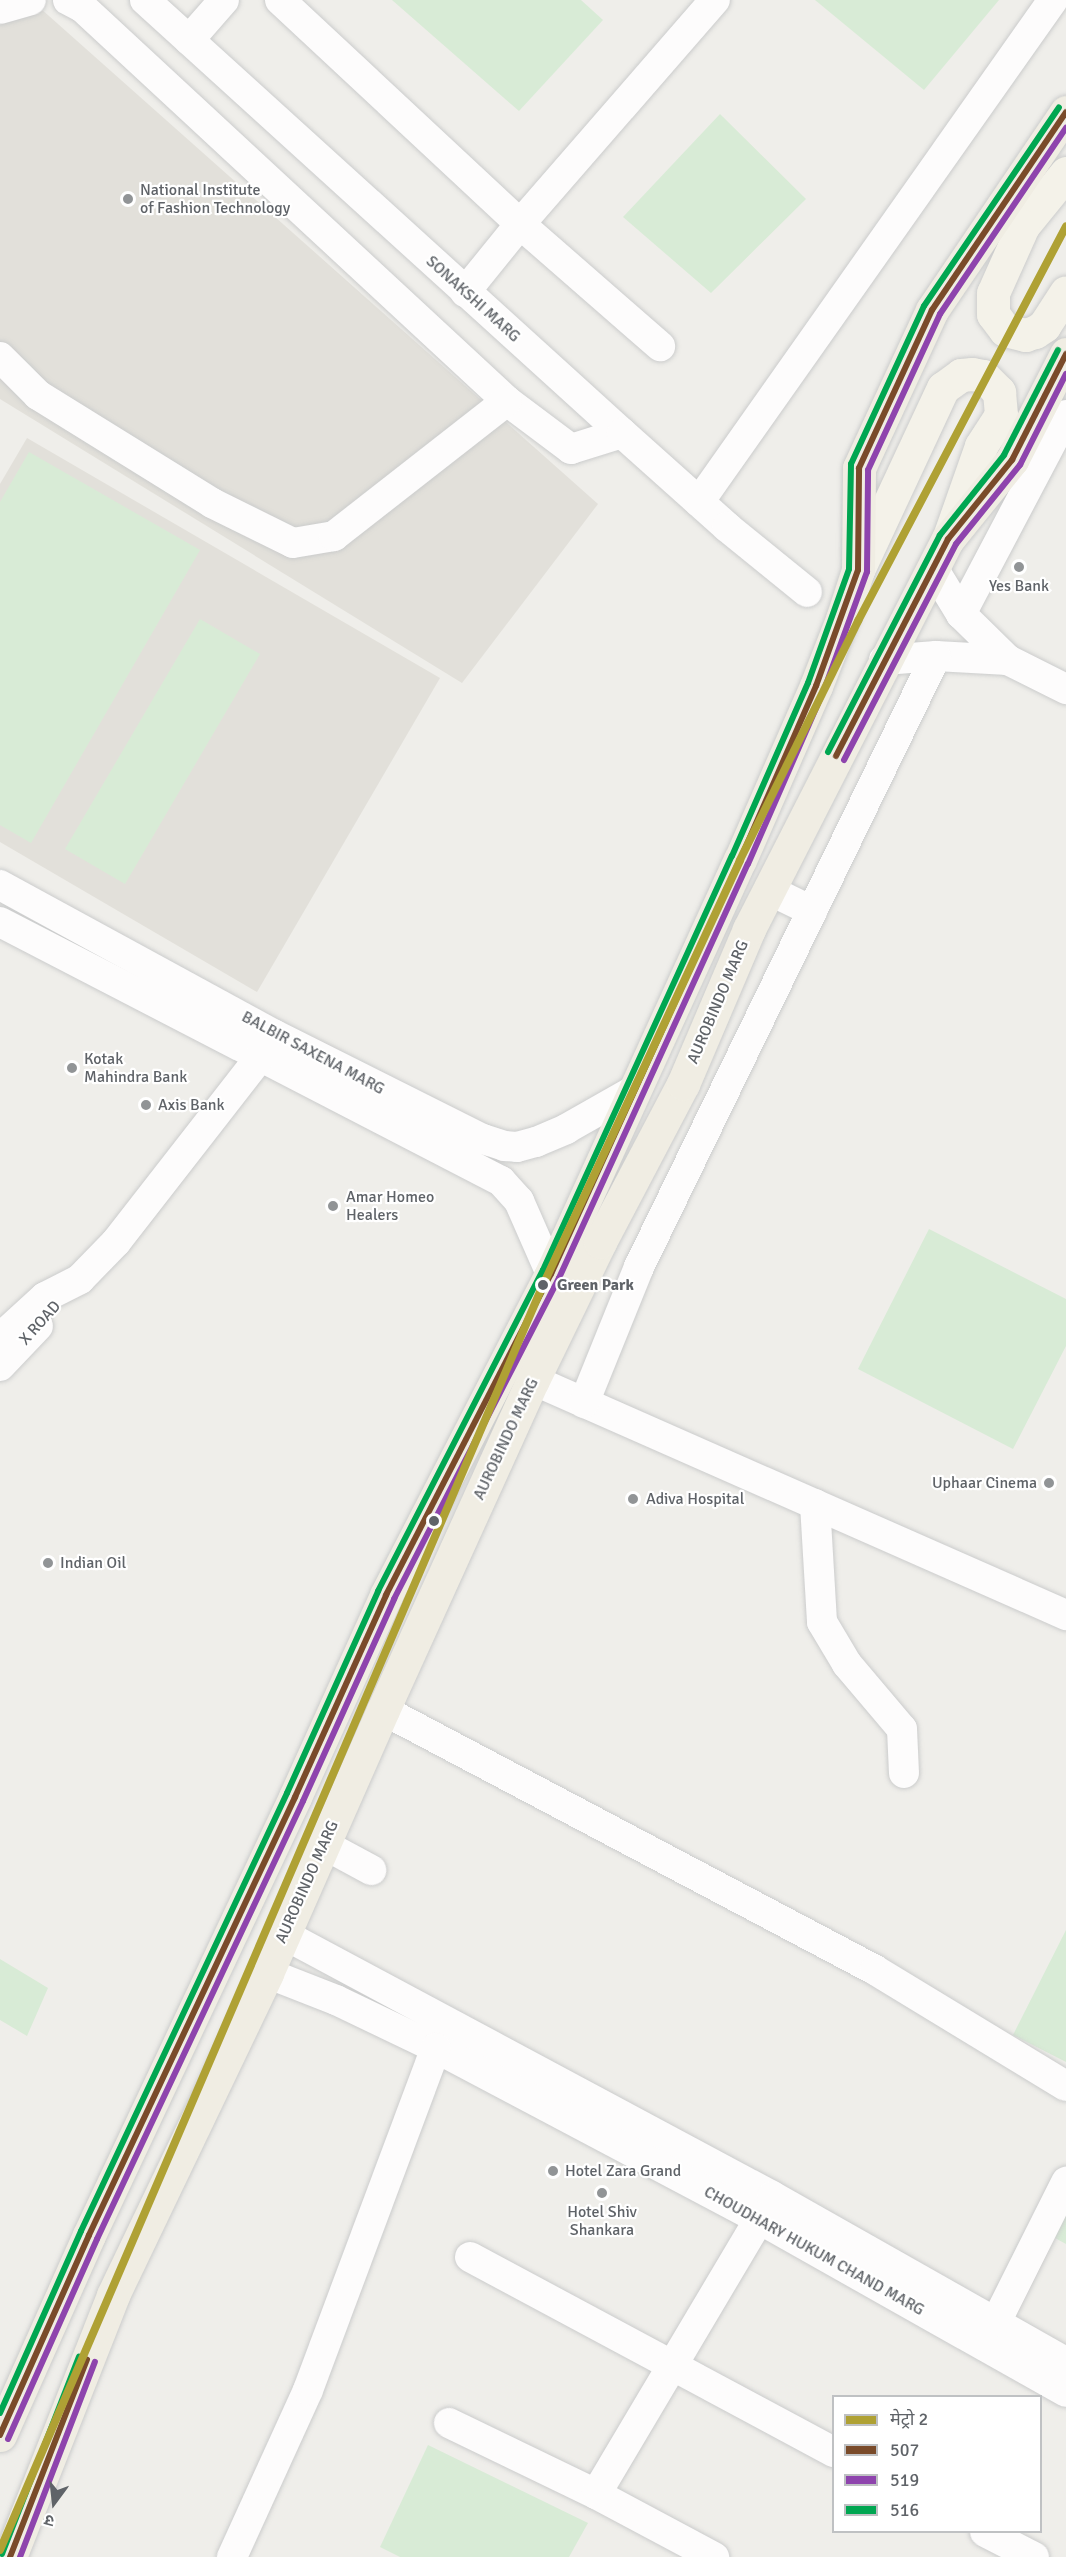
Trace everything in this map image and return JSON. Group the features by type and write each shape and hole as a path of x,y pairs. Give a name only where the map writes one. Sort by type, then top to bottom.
{"highway":[{"name":"AUROBINDO MARG","path":"0,2435 89,2235 295,1797 386,1595 551,1274 633,1091 741,860 842,619 858,570 859,468 932,310 1066,112"},
{"name":"AUROBINDO MARG","path":"10,2557 113,2295 267,1973 383,1710 533,1380 600,1242 689,1070 769,890 884,660 948,539 1012,460 1066,354"}],"main road":[{"path":"1066,173 1023,226 993,293 993,314 998,323 1015,334 1035,332 1044,326 1066,292"},
{"path":"858,570 943,388 961,375 972,374 983,376 999,392 1000,415 981,446 948,539"}],"street":[{"path":"0,9 31,0"},
{"path":"68,0 82,7 507,401 571,449 622,433"},
{"name":"SONAKSHI MARG","path":"145,0 699,502 807,592"},
{"path":"189,40 224,0"},
{"path":"280,0 520,224 660,346"},
{"path":"699,502 1053,0"},
{"path":"465,292 520,224 713,1"},
{"path":"0,357 38,395 212,503 293,543 334,536 507,401"},
{"path":"961,614 1066,415"},
{"path":"933,568 961,614 1008,660 1066,689"},
{"path":"884,660 936,656 1008,660"},
{"path":"584,1403 639,1267 936,656"},
{"name":"BALBIR SAXENA MARG","path":"0,885 266,1046"},
{"path":"769,890 812,911"},
{"name":"BALBIR SAXENA MARG","path":"0,922 266,1046 476,1152 513,1192 551,1274"},
{"name":"X ROAD","path":"0,1366 123,1233 266,1046"},
{"path":"689,1070 725,1088"},
{"name":"BALBIR SAXENA MARG","path":"476,1152 517,1147 536,1142 566,1129 633,1091"},
{"path":"0,1338 45,1297 80,1279"},
{"path":"533,1380 1066,1615"},
{"path":"814,1504 822,1622 847,1664 902,1729 904,1773"},
{"path":"383,1710 874,1970 1066,2086"},
{"path":"323,1844 371,1870"},
{"name":"CHOUDHARY HUKUM CHAND MARG","path":"283,1934 771,2196 1066,2362"},
{"name":"CHOUDHARY HUKUM CHAND MARG","path":"267,1973 319,1993 436,2048 759,2218 1066,2392"},
{"path":"232,2557 308,2390 436,2048"},
{"path":"996,2322 1066,2182"},
{"path":"597,2494 759,2218"},
{"path":"470,2257 671,2367 832,2451"},
{"path":"449,2423 597,2494 713,2557"},
{"path":"987,2533 1034,2557"}],"shaded area":[{"name":"National Institute of Fashion Technology","path":"0,0 31,0 598,504 462,683 0,399"},
{"path":"27,438 440,678 257,992 0,842 0,484"}],"green space":[{"path":"392,0 581,0 603,20 519,111"},
{"path":"815,0 999,0 924,90"},
{"path":"720,114 806,199 711,293 623,217"},
{"path":"29,452 200,550 31,843 0,825 0,502"},
{"path":"200,619 260,654 125,884 65,849"},
{"path":"929,1229 1066,1299 1066,1346 1013,1449 858,1369"},
{"path":"1066,1930 1066,2062 1013,2035"},
{"path":"0,1959 48,1988 27,2036 0,2020"},
{"path":"1066,2197 1066,2244 1044,2232"},
{"path":"428,2445 588,2523 569,2557 400,2557 380,2547"}],"metro line":[{"name":"2","path":"0,2550 543,1285 740,860 858,621 1066,227"}],"transit line":[{"name":"516","path":"0,2413 81,2231 287,1793 378,1591 543,1270 732,856 808,683 849,569 851,464 924,306 1059,107"},
{"name":"507","path":"0,2435 89,2235 295,1797 386,1595 551,1274 740,860 816,686 858,570 859,468 932,310 1066,112"},
{"name":"519","path":"8,2439 97,2239 303,1801 394,1599 559,1278 748,864 824,690 867,572 868,470 940,314 1066,128"},
{"name":"516","path":"828,752 940,535 1004,455 1058,350"},
{"name":"507","path":"836,756 948,539 1012,460 1066,354"},
{"name":"519","path":"844,760 956,544 1020,465 1066,374"},
{"name":"516","path":"2,2554 79,2356"},
{"name":"507","path":"10,2557 87,2359"},
{"name":"519","path":"20,2557 95,2362"}],"place":[{"name":"National Institute of Fashion Technology","path":"128,199"},
{"name":"Yes Bank","path":"1019,567"},
{"name":"Kotak Mahindra Bank","path":"72,1068"},
{"name":"Axis Bank","path":"146,1105"},
{"name":"Amar Homeo Healers","path":"333,1206"},
{"name":"Green Park","path":"543,1285"},
{"name":"Uphaar Cinema","path":"1049,1483"},
{"name":"Adiva Hospital","path":"633,1499"},
{"name":"Indian Oil","path":"48,1563"},
{"name":"Hotel Zara Grand","path":"553,2171"},
{"name":"Hotel Shiv Shankara","path":"602,2193"}]}
